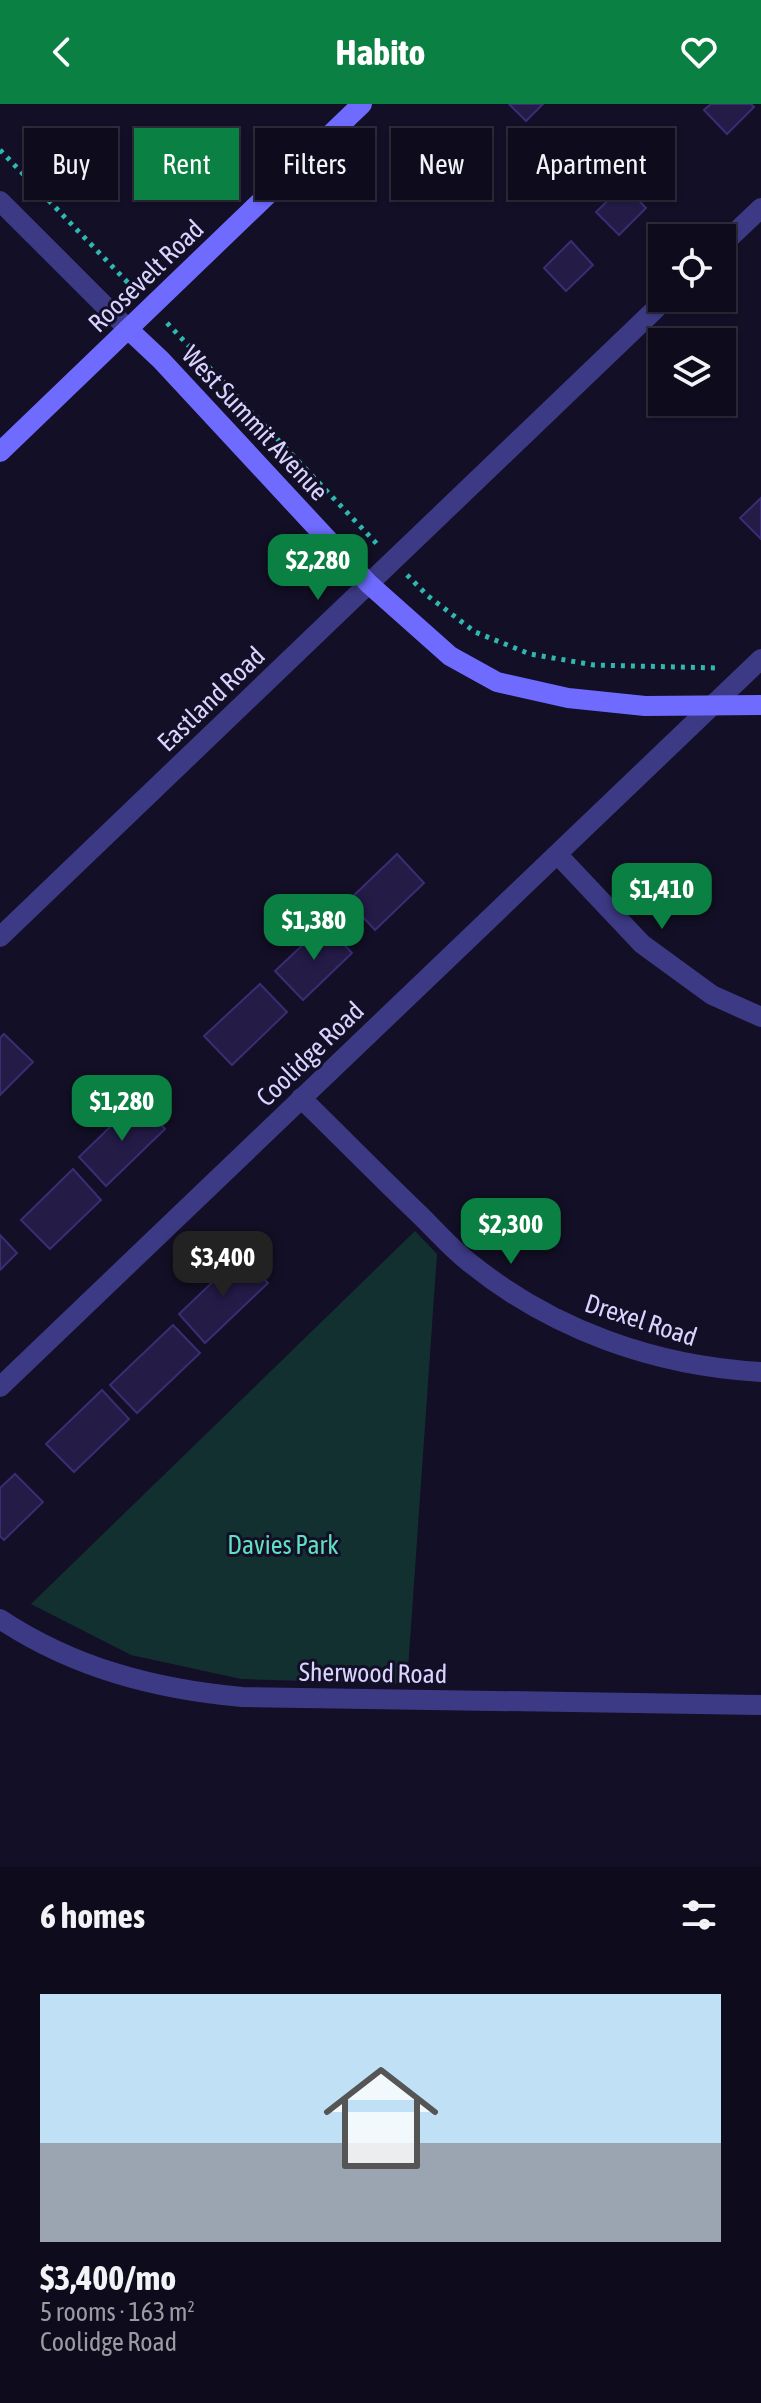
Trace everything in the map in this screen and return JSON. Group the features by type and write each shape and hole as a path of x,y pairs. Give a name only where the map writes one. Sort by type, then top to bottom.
{"street":[{"name":"Roosevelt Road","path":"0,452 362,104"},
{"name":"West Summit Avenue","path":"0,201 161,360 369,584 450,656 497,682 568,698 645,706 761,705"},
{"path":"736,232 761,208"},
{"name":"Eastland Road","path":"0,937 652,312"},
{"name":"Coolidge Road","path":"0,1387 759,661"},
{"path":"558,855 642,944 712,995 761,1017"},
{"name":"Drexel Road","path":"301,1098 469,1263 501,1286 552,1316 602,1340 644,1354 692,1365 761,1372"},
{"name":"Sherwood Road","path":"0,1619 51,1649 89,1665 135,1680 189,1692 242,1697 761,1705"}],"path":[{"path":"0,150 393,561 428,596 475,632 530,654 594,665 717,668 759,661"}],"green space":[{"name":"Davies Park","path":"415,1231 437,1254 407,1684 241,1679 131,1655 31,1604"}],"building":[{"path":"509,104 543,104 526,121"},
{"path":"711,104 751,104 754,107 727,134 704,110"},
{"path":"608,200 638,200 646,208 619,235 596,212"},
{"path":"571,241 593,265 566,291 544,268"},
{"path":"761,498 761,539 740,518"},
{"path":"397,854 424,883 375,930 348,901"},
{"path":"325,924 352,953 303,1000 275,971"},
{"path":"260,984 287,1012 232,1065 204,1036"},
{"path":"4,1034 33,1062 0,1095 0,1038"},
{"path":"138,1100 165,1129 106,1186 79,1157"},
{"path":"73,1169 101,1200 50,1249 21,1220"},
{"path":"0,1235 17,1253 0,1270"},
{"path":"241,1255 268,1283 205,1343 179,1314"},
{"path":"173,1325 200,1353 137,1413 110,1385"},
{"path":"102,1390 129,1419 74,1472 46,1444"},
{"path":"15,1474 43,1502 4,1540 0,1536 0,1488"}]}
